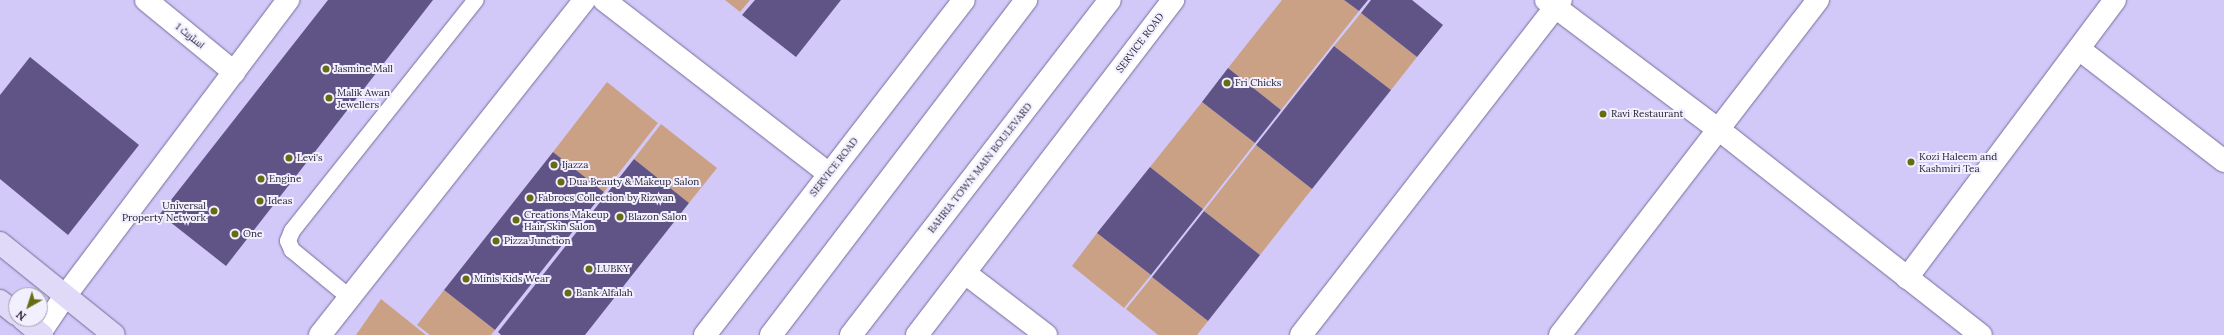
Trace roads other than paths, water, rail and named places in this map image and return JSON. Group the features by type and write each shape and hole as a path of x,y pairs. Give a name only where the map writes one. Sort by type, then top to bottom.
{"main road":[{"path":"0,243 114,335"},
{"path":"0,301 8,308"},
{"path":"33,327 41,334"}],"street":[{"name":"اسٹریٹ 1","path":"146,0 234,72"},
{"path":"41,334 65,296 288,0"},
{"path":"320,335 585,0"},
{"path":"604,0 829,174"},
{"name":"SERVICE ROAD","path":"705,335 964,0"},
{"path":"771,335 1026,0"},
{"name":"BAHRIA TOWN MAIN BOULEVARD","path":"851,335 1110,0"},
{"name":"SERVICE ROAD","path":"917,335 1172,0"},
{"path":"1560,335 1818,0"},
{"path":"1907,278 2115,0"},
{"path":"1301,335 1555,2 1981,335"},
{"path":"2079,49 2224,161"},
{"path":"965,273 1046,335"}],"lane":[{"path":"349,297 292,250 288,241 290,236 476,0"}],"place":[{"name":"Jasmine Mall","path":"326,69"},
{"name":"Fri Chicks","path":"1227,83"},
{"name":"Malik Awan Jewellers","path":"329,98"},
{"name":"Ravi Restaurant","path":"1603,114"},
{"name":"Levi's","path":"289,158"},
{"name":"Kozi Haleem and Kashmiri Tea","path":"1911,162"},
{"name":"Ijazza","path":"554,165"},
{"name":"Engine","path":"261,179"},
{"name":"Dua Beauty & Makeup Salon","path":"561,182"},
{"name":"Fabrocs Collection by Rizwan","path":"530,198"},
{"name":"Ideas","path":"260,201"},
{"name":"Universal Property Network","path":"214,211"},
{"name":"Blazon Salon","path":"620,217"},
{"name":"Creations Makeup Hair Skin Salon","path":"516,220"},
{"name":"One","path":"235,234"},
{"name":"Pizza Junction","path":"496,241"},
{"name":"LUBKY","path":"589,269"},
{"name":"Minis Kids Wear","path":"466,279"},
{"name":"Bank Alfalah","path":"568,293"}]}
